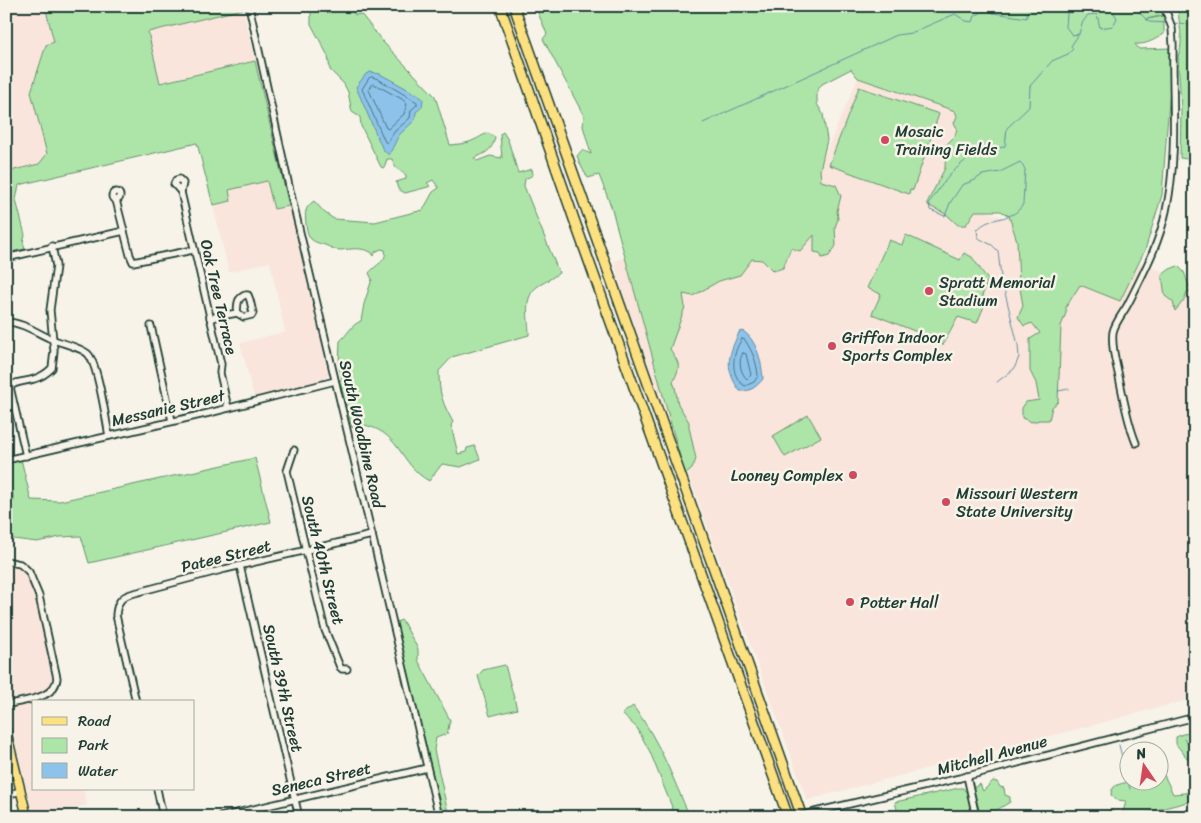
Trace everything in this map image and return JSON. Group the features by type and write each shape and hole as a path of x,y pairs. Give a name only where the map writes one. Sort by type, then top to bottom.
{"highway":[{"path":"500,6 586,253 788,817"},
{"path":"514,6 802,817"}],"main road":[{"path":"6,730 27,817"}],"street":[{"name":"South Woodbine Road","path":"249,6 335,381 439,817"},
{"path":"1136,443 1128,423 1124,405 1113,346 1113,332 1155,250 1172,182 1173,45 1172,28 1164,6"},
{"name":"Oak Tree Terrace","path":"181,192 221,364 220,373 228,408"},
{"path":"116,200 130,256 134,262 193,250"},
{"path":"6,258 124,231"},
{"path":"26,456 10,388 14,384 46,374 52,368 54,359 50,310 56,266 52,246"},
{"path":"210,318 237,313"},
{"path":"6,322 26,327 62,344 78,348 88,354 92,359 109,436"},
{"path":"151,326 172,421"},
{"name":"Messanie Street","path":"6,460 335,381"},
{"name":"South 40th Street","path":"294,450 287,471 325,630 340,667 347,669"},
{"name":"Patee Street","path":"136,700 116,612 119,602 125,596 372,534"},
{"path":"6,561 20,564 29,572 39,596 57,672 57,683 52,691 40,697 6,705"},
{"name":"South 39th Street","path":"240,566 299,817"},
{"name":"Mitchell Avenue","path":"794,817 967,776 1195,718"},
{"name":"Seneca Street","path":"220,817 427,768"},
{"path":"967,776 976,817"},
{"path":"157,790 163,817"},
{"path":"6,795 21,791"}],"shaded area":[{"path":"6,6 45,6 54,42 31,92 47,154 39,164 14,170 6,182"},
{"path":"243,9 255,61 159,83 148,32"},
{"name":"Missouri Western State University","path":"858,78 955,111 988,212 1195,282 1195,698 807,800 627,306 614,262 821,163"},
{"path":"267,181 274,209 289,206 329,376 254,397 240,343 285,332 270,262 229,272 213,205 231,201 229,190"},
{"path":"6,563 20,566 28,574 36,595 54,677 53,686 44,693 7,701"},
{"path":"47,697 49,700 35,700"},
{"path":"32,701 32,790 83,790 87,805 66,811 67,817 33,817 8,711 12,706"}],"green space":[{"path":"45,6 243,6 243,9 148,32 160,83 255,61 289,206 274,209 267,181 229,190 231,201 213,205 197,143 19,185 16,200 25,235 23,242 25,249 6,253 6,220 9,219 6,213 6,182 14,170 39,164 47,154 31,92 46,45 54,42"},
{"path":"311,6 349,6 355,15 361,14 383,42 435,96 450,145 462,144 488,133 495,137 492,145 485,153 474,158 477,161 490,156 502,158 500,134 503,132 508,140 518,173 532,169 533,175 525,179 524,186 559,273 538,286 530,296 528,302 529,335 452,357 439,371 441,392 453,422 451,425 458,454 466,452 467,448 475,446 480,459 461,467 442,464 429,481 411,466 398,448 383,433 372,427 358,424 352,428 339,380 342,380 339,365 340,341 352,327 361,321 372,279 369,273 383,260 385,250 381,249 375,252 374,256 371,252 363,249 338,250 316,242 309,237 305,214 308,206 314,201 325,213 334,219 375,222 423,210 433,192 439,188 433,180 427,183 430,186 428,187 405,193 398,189 396,182 406,179 406,175 396,168 392,159 387,159 384,168 381,167 361,126 360,117 352,112 348,92 344,84 330,70 328,56 311,24"},
{"path":"535,6 1164,6 1168,14 1147,19 1164,16 1164,34 1146,43 1135,44 1139,49 1173,48 1162,195 1145,250 1120,301 1080,285 1066,307 1066,313 1061,326 1058,402 1052,407 1049,420 1031,422 1022,418 1022,408 1026,402 1039,400 1036,383 1030,371 1030,339 1040,333 1032,323 1024,326 1018,317 1023,306 1019,282 1017,241 1009,216 1001,211 975,211 966,225 958,225 946,214 929,206 927,203 945,168 946,145 955,136 957,128 954,123 957,116 955,111 858,78 851,69 822,84 817,91 817,104 823,114 827,140 820,170 821,181 836,185 841,196 835,227 836,246 829,256 822,258 820,253 814,252 814,235 800,251 791,248 783,268 773,271 762,260 752,259 740,275 719,281 693,296 683,294 685,307 670,349 678,365 673,382 678,404 689,422 696,459 692,469 685,475 611,206 599,175 588,178 577,156 582,150 591,154 583,126 584,116 543,39 547,34"},
{"path":"1195,6 1195,160 1180,158 1181,110 1178,56 1181,38 1178,7"},
{"name":"Mosaic Training Fields","path":"859,87 939,114 913,190 910,189 909,194 829,165"},
{"name":"Spratt Memorial Stadium","path":"906,235 960,260 964,253 972,257 988,280 982,296 987,299 977,323 958,317 943,345 922,334 872,314 881,294 867,288 889,240 902,245"},
{"path":"1178,266 1184,272 1189,286 1195,287 1195,290 1187,292 1185,299 1175,311 1173,302 1165,296 1162,275"},
{"path":"808,415 821,437 785,457 773,436"},
{"path":"255,458 271,522 89,563 81,536 60,537 37,542 6,538 6,503 14,501 6,462 21,459 31,500 60,501"},
{"path":"402,620 418,649 418,660 450,720 447,734 436,738 434,750 449,817 443,817 396,622"},
{"path":"505,665 517,709 490,716 478,676 483,670"},
{"path":"633,706 658,746 690,817 665,817 670,814 672,807 650,752 637,728 622,714"},
{"path":"1195,732 1195,759 1187,758 1176,744 1176,737"},
{"path":"993,781 1004,788 1005,795 1010,797 1010,802 997,810 988,811 989,817 981,817 973,788 980,784 983,791"},
{"path":"1168,783 1173,794 1195,792 1195,800 1130,817 1088,817 1111,810 1116,814 1123,812 1126,801 1117,800 1111,795 1115,786 1118,785 1118,790 1168,790"},
{"path":"963,788 969,796 973,817 899,817 895,802"}],"water":[{"path":"370,72 380,74 411,91 413,94 416,93 423,99 422,107 416,112 415,120 399,135 389,155 383,150 356,87 366,74"},
{"path":"743,331 755,346 760,359 763,379 751,389 740,391 732,376 729,363 734,343 739,332"}],"waterway":[{"path":"703,123 897,35 911,33 955,14 966,21 973,22 975,16 985,10 1027,18 1027,12 1034,6"},
{"path":"1063,6 1067,13 1066,27 1072,35 1079,34 1082,23 1088,15 1097,14 1100,28 1113,26 1117,18 1110,6"},
{"path":"1133,6 1149,22 1168,23"},
{"path":"1172,23 1195,26"},
{"path":"997,382 1014,369 1019,357 1018,345 1001,277 998,251 992,245 980,239 977,230 989,222 1014,214 1019,210 1023,204 1025,169 1020,162 1000,172 982,175 962,185 950,203 945,216 930,210 929,203 945,181 966,160 982,151 1005,146 1007,128 1029,107 1030,86 1052,61 1068,54 1073,49 1071,46 1079,34"},
{"path":"1058,391 1069,389"},
{"path":"1184,739 1189,746 1195,744"}],"place":[{"name":"Mosaic Training Fields","path":"885,140"},
{"name":"Spratt Memorial Stadium","path":"929,291"},
{"name":"Griffon Indoor Sports Complex","path":"832,346"},
{"name":"Looney Complex","path":"853,475"},
{"name":"Missouri Western State University","path":"946,502"},
{"name":"Potter Hall","path":"850,602"}]}
